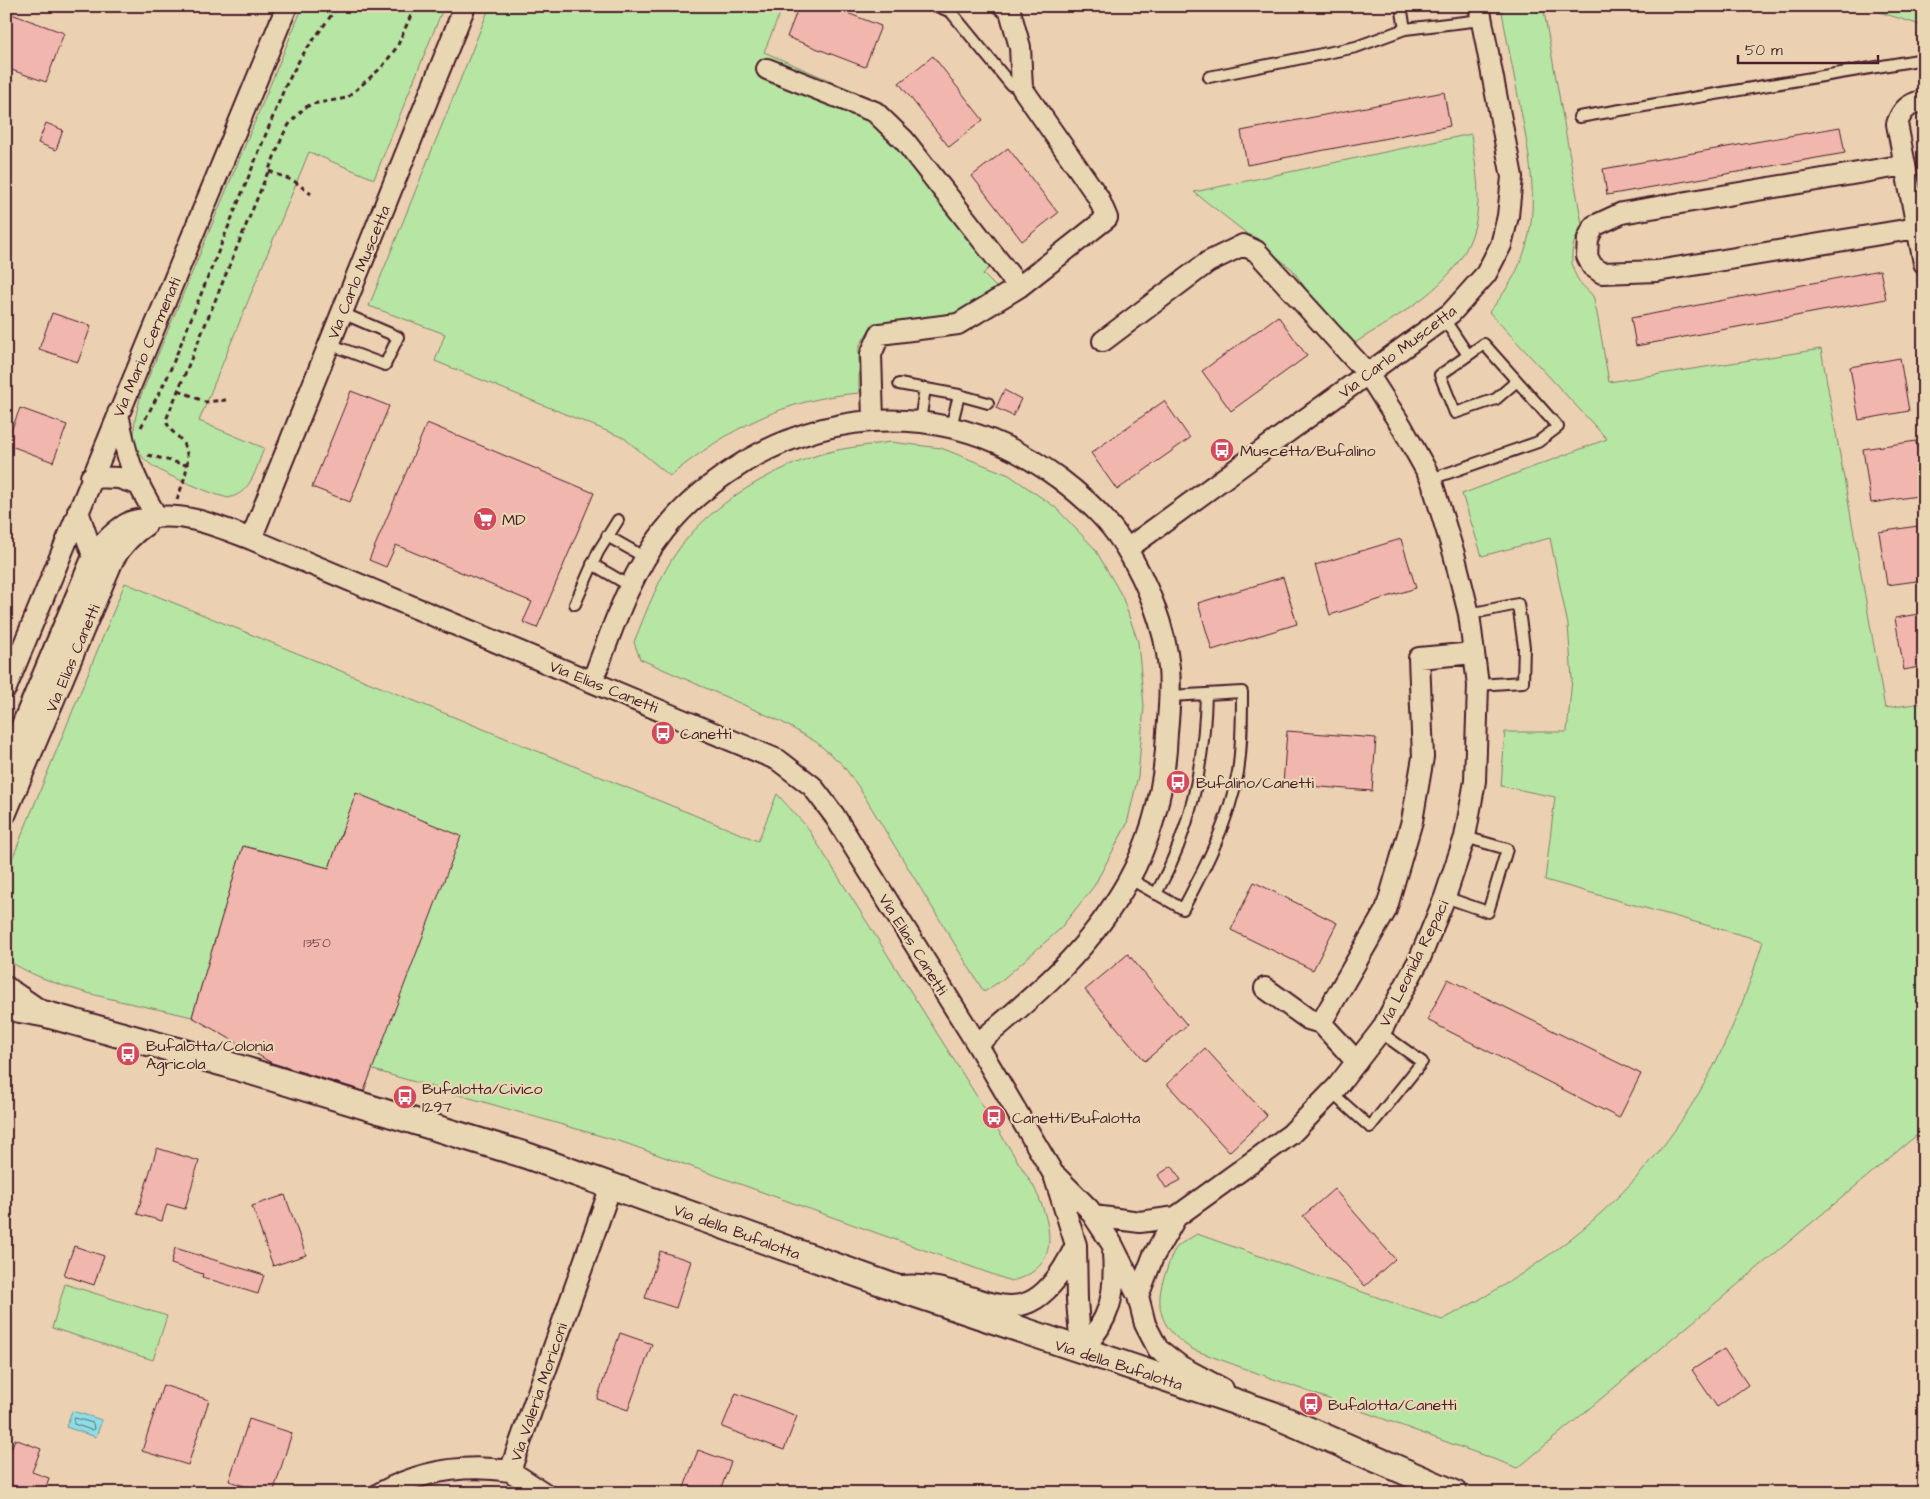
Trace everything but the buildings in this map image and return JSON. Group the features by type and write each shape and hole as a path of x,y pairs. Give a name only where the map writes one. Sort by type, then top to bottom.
{"street":[{"name":"Via Mario Cermenati","path":"6,688 287,6"},
{"name":"Via Carlo Muscetta","path":"251,539 465,6"},
{"path":"873,420 872,354 880,334 958,324 1018,287 1107,218 1098,197 1022,88 1020,47 1010,11 1004,6"},
{"name":"Via Carlo Muscetta","path":"1127,548 1444,319 1486,274 1501,245 1508,216 1512,177 1480,13"},
{"path":"767,69 875,112 904,140 1018,287"},
{"path":"1924,100 1913,103 1901,112 1897,124 1924,263"},
{"path":"1905,165 1622,213 1594,226 1588,239 1587,256 1592,266 1602,273 1657,271 1917,228"},
{"name":"Via Leonida Repaci","path":"1102,341 1208,262 1243,245 1256,251 1368,374 1402,427 1431,479 1454,554 1469,614 1478,685 1475,781 1465,837 1445,897 1420,958 1380,1032 1331,1092 1291,1134 1176,1217 1154,1257 1138,1296"},
{"path":"118,413 126,454 137,484 164,517"},
{"path":"592,682 630,586 663,532 701,492 736,467 778,444 803,434 841,424 873,420 920,422 951,427 977,434 1049,472 1093,507 1127,548 1149,594 1161,626 1169,668 1170,696 1166,754 1161,786 1147,837 1130,878 1100,925 1072,960 1043,989 976,1044"},
{"path":"91,478 120,478 137,484"},
{"path":"78,511 93,556"},
{"name":"Via Elias Canetti","path":"6,813 120,548 134,533 164,517"},
{"name":"Via Elias Canetti","path":"6,763 93,556 114,533 130,522 164,517 196,519 251,539 768,754 789,767 812,786 834,815 976,1044 1054,1175"},
{"path":"1320,1023 1386,910 1412,821 1423,757 1419,658 1474,653"},
{"path":"33,697 52,704"},
{"path":"6,987 45,1014"},
{"path":"1265,988 1308,1019 1320,1023 1357,1062"},
{"name":"Via della Bufalotta","path":"6,1007 45,1014 308,1088 525,1155 1081,1352 1272,1414 1454,1493"},
{"path":"1054,1175 1082,1201 1112,1244 1138,1296 1149,1335 1158,1350 1168,1359 1272,1414"},
{"path":"1054,1175 1076,1245 1077,1300 1081,1352"},
{"name":"Via Valeria Moriconi","path":"380,1493 438,1472 487,1468 510,1471 611,1186"},
{"name":"Via Leonida Repaci","path":"1094,1216 1140,1222 1176,1217"},
{"path":"1081,1352 1096,1334 1108,1313 1114,1285 1112,1244"},
{"path":"894,1287 933,1286 991,1305 1008,1307 1017,1305 1036,1297 1051,1286 1062,1271 1076,1245"},
{"path":"510,1471 544,1493"}],"lane":[{"path":"937,6 951,12 1011,85 1022,88"},
{"path":"1400,6 1404,29"},
{"path":"1209,77 1356,47 1404,29 1480,13"},
{"path":"1579,117 1924,59"},
{"path":"330,344 385,365 398,337 342,313"},
{"path":"1444,319 1468,355"},
{"path":"1431,479 1538,442 1558,427 1517,381 1484,344 1440,375 1455,413 1496,399 1517,381"},
{"path":"899,384 958,395 988,403"},
{"path":"920,422 925,388"},
{"path":"951,427 958,395"},
{"path":"575,604 592,564 618,520"},
{"path":"608,536 646,558"},
{"path":"592,564 630,586"},
{"path":"1469,614 1518,604 1524,647 1523,682 1478,685"},
{"path":"1130,878 1182,909 1212,850 1236,782 1242,739 1242,692 1170,696"},
{"path":"1156,894 1172,860 1193,804 1205,739 1206,694"},
{"path":"1445,897 1488,912 1507,849 1465,837"},
{"path":"1331,1092 1370,1127 1422,1062 1380,1032"}],"path":[{"path":"139,433 143,419 167,378 285,87 301,57 338,6"},
{"path":"164,517 186,465 187,450 181,439 170,430 166,420 284,133 290,123 304,108 312,104 348,98 382,67 397,47 415,6"},
{"path":"269,171 294,181 311,194"},
{"path":"178,390 205,402 226,400"},
{"path":"143,450 146,454 186,465"}],"green space":[{"path":"303,6 444,6 374,179 309,152 199,421 264,448 248,485 243,491 228,498 180,480 152,465 137,448 134,426 141,395"},
{"path":"490,6 783,6 764,52 884,104 1000,257 983,274 1003,294 952,326 873,323 859,347 859,393 832,396 806,402 758,419 713,444 670,476 624,438 435,361 445,334 369,306"},
{"path":"1501,6 1543,6 1582,224 1575,239 1572,263 1577,278 1594,299 1609,382 1821,349 1885,708 1924,703 1924,1129 1518,1468 1194,1350 1183,1343 1167,1327 1160,1307 1162,1285 1170,1259 1181,1243 1197,1234 1442,1320 1503,1286 1557,1249 1604,1210 1646,1167 1682,1119 1714,1066 1740,1007 1763,941 1545,880 1555,797 1501,786 1505,732 1567,732 1572,679 1568,625 1550,538 1482,556 1462,494 1607,439 1489,312 1507,288 1520,264 1528,240 1532,216 1530,166"},
{"path":"1872,6 1924,6 1924,26 1879,12"},
{"path":"1471,134 1477,180 1477,214 1467,246 1456,265 1424,297 1347,348 1292,269 1194,192"},
{"path":"890,442 941,448 1009,475 1055,507 1095,549 1122,596 1138,642 1144,706 1138,776 1127,824 1094,886 1059,930 1003,979 984,992 858,786 842,764 816,742 780,721 640,659 634,642 654,592 673,557 694,531 724,504 759,481 796,463 824,453"},
{"path":"125,583 758,841 777,794 807,827 1034,1187 1045,1216 1049,1243 1046,1256 1039,1266 1028,1275 1011,1281 625,1143 370,1069 356,794 329,868 243,846 192,1017 71,988 47,980 6,959 6,874"},
{"path":"65,1284 167,1316 153,1360 52,1328"}],"water":[{"path":"72,1411 102,1420 96,1437 66,1427"}],"place":[{"name":"Muscetta/Bufalino","path":"1222,450"},
{"name":"MD","path":"485,519"},
{"name":"Canetti","path":"663,733"},
{"name":"Bufalino/Canetti","path":"1178,782"},
{"name":"Bufalotta/Colonia Agricola","path":"128,1054"},
{"name":"Bufalotta/Civico 1297","path":"405,1097"},
{"name":"Canetti/Bufalotta","path":"994,1117"},
{"name":"Bufalotta/Canetti","path":"1311,1404"}]}
